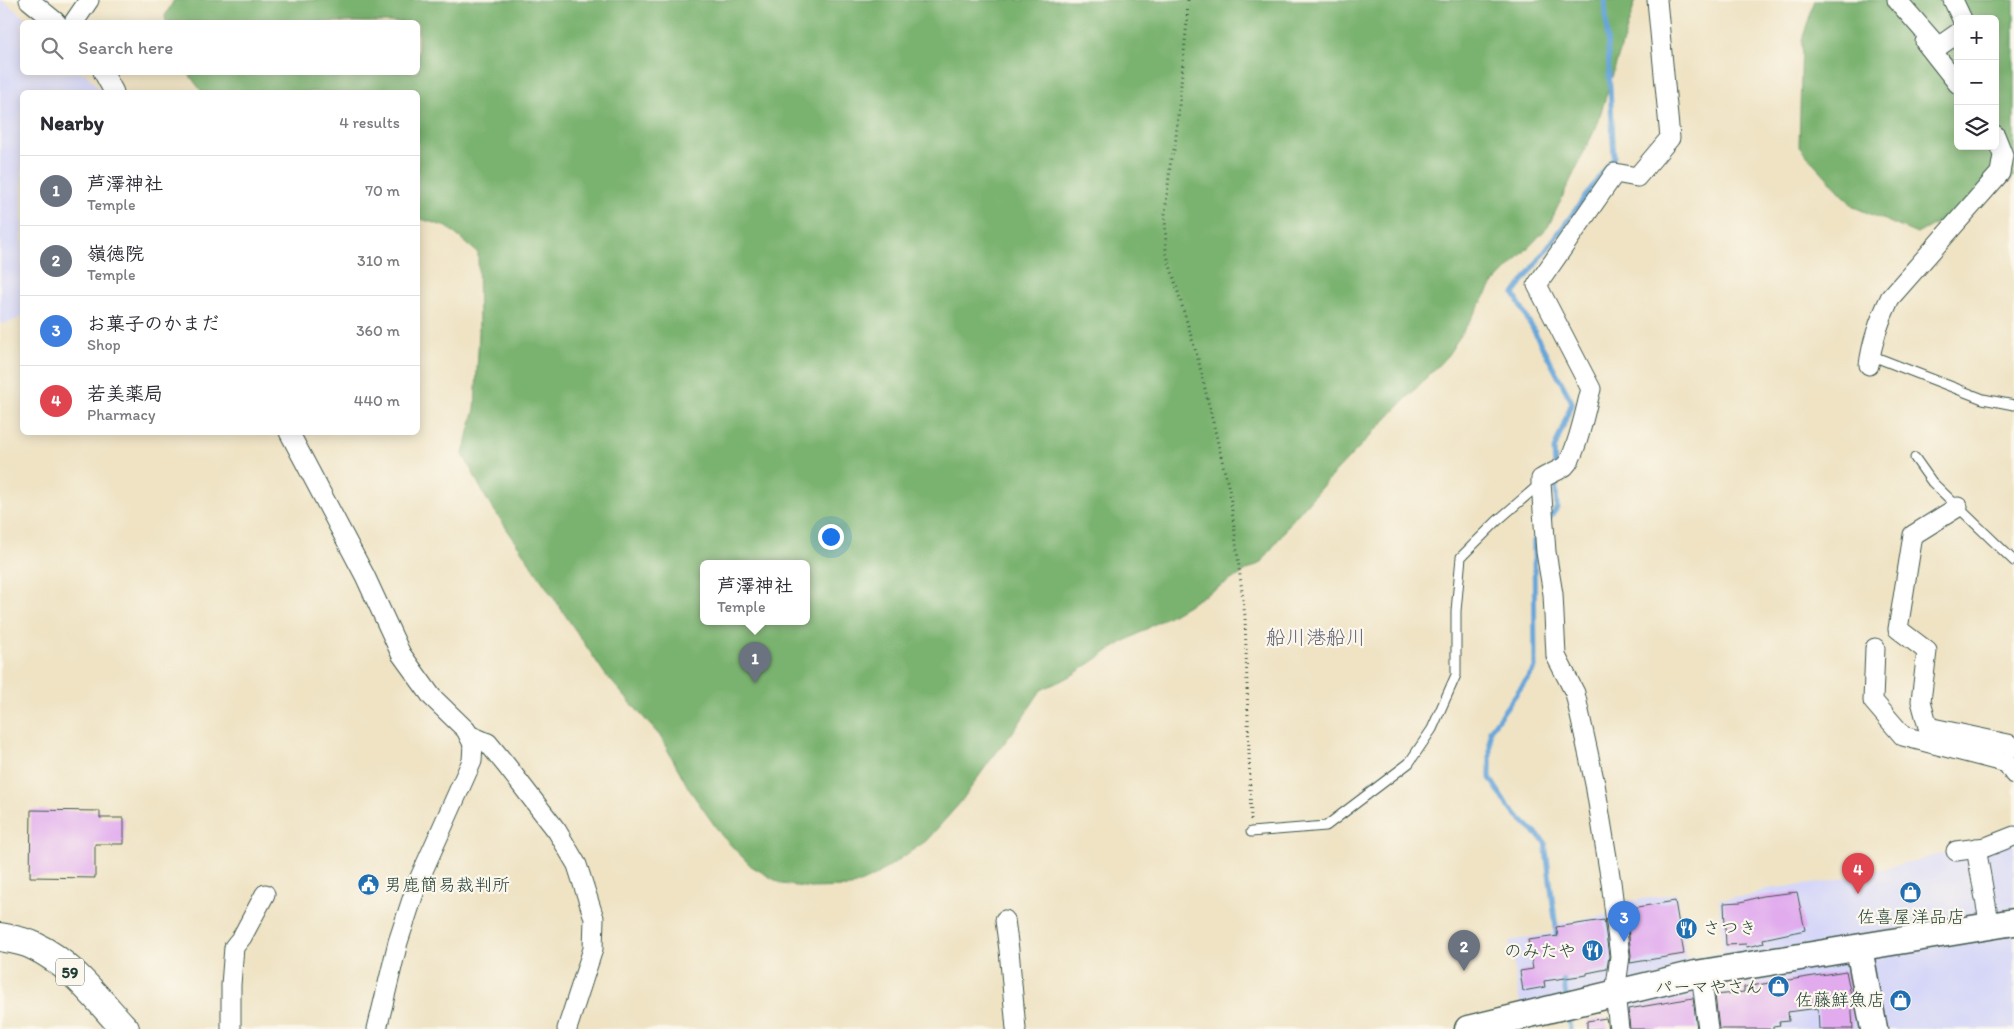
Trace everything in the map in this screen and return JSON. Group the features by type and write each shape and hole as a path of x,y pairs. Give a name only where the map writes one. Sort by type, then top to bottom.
{"main road":[{"name":"59","path":"0,937 32,945 53,956 86,986 125,1029"}],"street":[{"path":"29,0 54,20"},
{"path":"75,20 89,0"},
{"path":"1619,1029 1615,992 1620,956 1611,882 1595,784 1575,693 1556,656 1553,594 1546,552 1541,482 1541,479 1550,472 1564,467 1573,454 1591,389 1536,285 1615,173 1637,177 1670,138 1657,0"},
{"path":"1897,0 1938,47 1954,36"},
{"path":"1953,0 1960,15"},
{"path":"1925,42 1954,79"},
{"path":"105,75 113,90"},
{"path":"1870,360 1872,343 1890,298 2000,172 2003,155 1999,145"},
{"path":"292,435 360,567 401,654 432,697 469,735 473,744 472,761 417,884 398,942 377,1029"},
{"path":"1958,507 1912,535 1898,629 1927,651 1921,701 1928,727 2008,744 2014,747"},
{"path":"1875,648 1873,702 1903,736 2007,763 2014,774"},
{"path":"469,735 488,743 557,832 577,865 594,918 592,949 567,1029"},
{"path":"1956,851 1986,847 2014,836"},
{"path":"1468,1029 1615,992 1701,973 2002,924 1976,848"},
{"path":"231,1029 231,985 234,948 265,894"},
{"path":"1005,920 1016,1029"},
{"path":"1859,948 1874,1029"},
{"path":"1701,973 1708,1029"}],"lane":[{"path":"1870,360 1983,398 2014,405"},
{"path":"1915,458 1932,482 2014,561"},
{"path":"1251,832 1326,826 1409,763 1432,729 1456,675 1456,610 1461,557 1541,482"}],"path":[{"path":"1188,0 1188,21 1175,147 1171,158 1165,213 1166,252 1198,360 1230,494 1246,616 1251,832"}],"shaded area":[{"path":"0,0 3,0 28,20 20,20 20,75 87,75 100,90 20,90 20,318 5,324 0,323"},
{"path":"2014,836 2014,1029 1619,1029 1615,993 1522,1015 1509,941 1552,933 1556,924 1607,915 1613,904 1677,893 1686,958 1723,952 1719,899 1749,896 1766,889 1828,882"}],"green space":[{"path":"174,0 1636,0 1597,125 1548,227 1493,284 1448,355 1325,483 1290,523 1262,562 1110,650 1071,676 1041,690 1016,728 960,803 926,841 875,876 851,887 811,888 782,884 751,866 722,836 689,789 660,736 605,674 486,498 463,454 475,409 479,332 478,253 447,227 420,219 420,90 201,90 189,75 420,75 420,20 166,20 165,16"},
{"path":"1815,0 2014,0 2014,176 2008,183 1917,234 1854,207 1799,147 1802,40"}],"building":[{"path":"31,810 100,811 100,818 124,818 124,844 95,844 95,878 30,877"},
{"path":"1797,892 1805,930 1763,939 1764,943 1747,947 1746,944 1726,945 1724,903 1741,902 1762,896"},
{"path":"1675,901 1684,954 1630,963 1631,955 1626,909"},
{"path":"1604,920 1609,956 1607,969 1587,973 1587,975 1544,981 1545,987 1523,991 1520,971 1533,969 1528,940 1558,936 1556,927"},
{"path":"1846,971 1851,995 1853,1029 1819,1029 1818,1008 1788,1012 1789,1021 1779,1022 1780,1025 1773,1026 1773,1029 1719,1029 1715,995 1744,992 1744,987"},
{"path":"1693,998 1697,1029 1630,1029 1628,1009"},
{"path":"1606,1018 1608,1029 1587,1029 1587,1021"}],"waterway":[{"path":"1555,467 1554,450 1572,402 1514,294 1614,157 1605,0"},
{"path":"1549,519 1557,508 1555,475"},
{"path":"1540,532 1534,541 1535,668 1490,730 1490,778 1509,808 1545,842 1558,943"},
{"path":"1563,974 1566,997"},
{"path":"1568,1013 1570,1029"}],"place":[{"name":"芦澤神社","path":"755,683"},
{"name":"男鹿簡易裁判所","path":"368,885"},
{"name":"佐喜屋洋品店","path":"1911,892"},
{"name":"若美薬局","path":"1858,894"},
{"name":"さつき","path":"1687,928"},
{"name":"お菓子のかまだ","path":"1624,942"},
{"name":"のみたや","path":"1592,951"},
{"name":"嶺徳院","path":"1464,971"},
{"name":"パーマやさん","path":"1779,987"},
{"name":"佐藤鮮魚店","path":"1901,1000"}],"district":[{"name":"船川港船川","path":"1316,637"}]}
